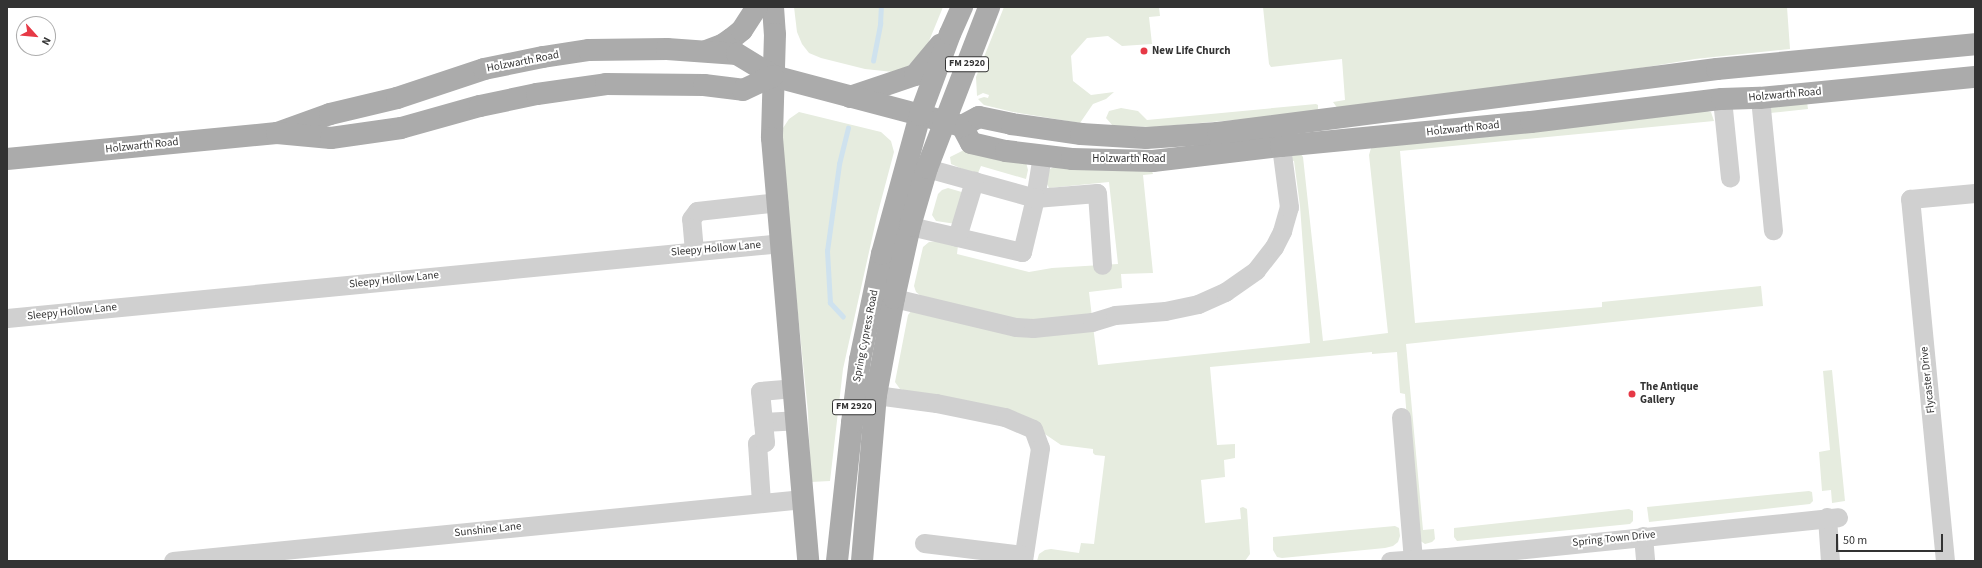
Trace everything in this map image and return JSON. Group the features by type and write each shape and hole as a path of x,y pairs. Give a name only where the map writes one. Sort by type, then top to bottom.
{"main road":[{"path":"706,51 722,45 742,30 757,7"},
{"path":"773,7 775,34 772,138 779,202 781,243 808,561"},
{"name":"FM 2920","path":"920,115 950,34 962,7"},
{"name":"FM 2920","path":"953,123 990,7"},
{"path":"850,98 915,74 950,34"},
{"name":"Holzwarth Road","path":"276,133 330,114 397,98 484,69 543,57 589,50 667,49 736,54 773,76 850,98 953,123 980,117 1011,124 1081,134 1146,138 1218,133 1717,69 1975,44"},
{"path":"1717,69 1722,99"},
{"name":"Holzwarth Road","path":"7,160 276,133 331,138 401,128 480,106 537,94 606,84 704,85 743,90 773,76"},
{"name":"Holzwarth Road","path":"953,123 971,143 1006,151 1072,159 1153,161 1281,146 1523,122 1722,99 1760,98 1975,77"},
{"name":"Spring Cypress Road","path":"837,561 860,360 882,254 920,115"},
{"path":"1327,119 1329,142"},
{"name":"Spring Cypress Road","path":"862,561 876,395 894,298 910,226 927,168 953,123"},
{"path":"848,457 857,473 849,558 851,561"}],"street":[{"path":"1760,98 1773,230"},
{"path":"1722,99 1730,178"},
{"path":"894,298 1016,327 1033,328 1092,322 1115,315 1165,311 1198,304 1225,292 1256,270 1274,247 1282,231 1289,207 1281,146"},
{"path":"910,226 1022,252 1035,198 1042,155"},
{"path":"927,168 1035,198 1097,192 1102,265"},
{"path":"957,237 974,180"},
{"name":"Flycaster Drive","path":"1945,561 1910,199 1975,193"},
{"path":"694,251 691,219 697,211 779,202"},
{"name":"Sleepy Hollow Lane","path":"7,318 781,243"},
{"path":"761,502 758,443 765,442 760,391 793,388"},
{"path":"876,395 936,404 1005,417 1033,429 1040,448 1024,551 924,543"},
{"path":"1401,417 1414,558"},
{"path":"763,422 796,420"},
{"name":"Sunshine Lane","path":"173,561 803,499"},
{"name":"Spring Town Drive","path":"1390,561 1414,558 1459,558 1643,536 1832,517 1830,561"},
{"path":"1643,536 1645,561"}],"shaded area":[{"path":"794,7 943,7 927,46 904,70 893,72 865,69 821,58 809,53 802,44 797,32"},
{"path":"1004,7 1159,7 1160,16 1149,17 1152,44 1122,46 1108,36 1087,38 1071,56 1073,81 1091,95 1114,92 1106,99 1093,104 1080,123 1013,112 984,105 978,99 984,97 988,98 989,95 983,93 977,96 976,77"},
{"path":"1263,7 1787,7 1790,49 1695,59 1556,82 1338,109 1333,102 1345,100 1342,59 1271,67 1269,64"},
{"path":"1807,102 1808,109 1770,113 1769,108"},
{"path":"1318,105 1318,109 1315,113 1154,127 1113,126 1106,118 1109,111 1121,108 1138,111 1147,120"},
{"path":"1707,111 1711,112 1714,121 1400,151 1415,323 1602,307 1602,302 1761,286 1763,306 1406,344 1423,530 1434,529 1435,539 1432,542 1425,544 1419,540 1416,535 1405,394 1400,393 1397,352 1372,354 1372,352 1210,367 1217,445 1235,444 1235,458 1224,460 1225,477 1201,480 1205,523 1241,519 1240,508 1243,507 1247,509 1250,554 1245,561 1037,561 1039,554 1045,550 1051,549 1079,553 1081,543 1094,544 1105,456 1095,455 1093,453 1093,449 1061,445 1039,430 900,389 895,382 908,315 912,310 1093,326 1098,365 1310,343 1300,206 1294,161 1290,160 1290,155 1300,153 1303,157 1323,341 1388,333 1369,155 1371,148"},
{"path":"799,112 881,132 891,141 894,152 877,216 843,369 830,481 811,482 808,412 781,148 783,128 789,119"},
{"path":"964,150 1026,162 1028,170 1026,179 981,166 978,173 965,170 951,164 950,157"},
{"path":"1057,165 1152,171 1153,174 1143,175 1153,273 1121,274 1122,288 1089,292 1092,317 1024,324 921,296 916,292 914,286 923,247 929,242 939,241 958,245 957,254 1029,272 1052,268 1118,264 1109,182 1049,188 1046,182 1047,174 1050,169"},
{"path":"948,188 965,193 956,224 936,221 932,215 938,194 942,190"},
{"path":"1832,370 1845,501 1832,503 1831,490 1822,491 1819,452 1830,450 1823,371"},
{"path":"1809,491 1812,492 1813,501 1810,504 1649,522 1647,507"},
{"path":"1629,509 1633,511 1633,521 1630,524 1457,541 1454,537 1454,528"},
{"path":"1395,526 1399,528 1400,536 1398,542 1393,546 1385,548 1282,558 1277,557 1273,550 1273,537"}],"waterway":[{"path":"873,61 880,24 881,7"},
{"path":"843,317 830,303 827,251 839,164 848,128"}],"place":[{"name":"New Life Church","path":"1144,51"},
{"name":"The Antique Gallery","path":"1632,394"}]}
